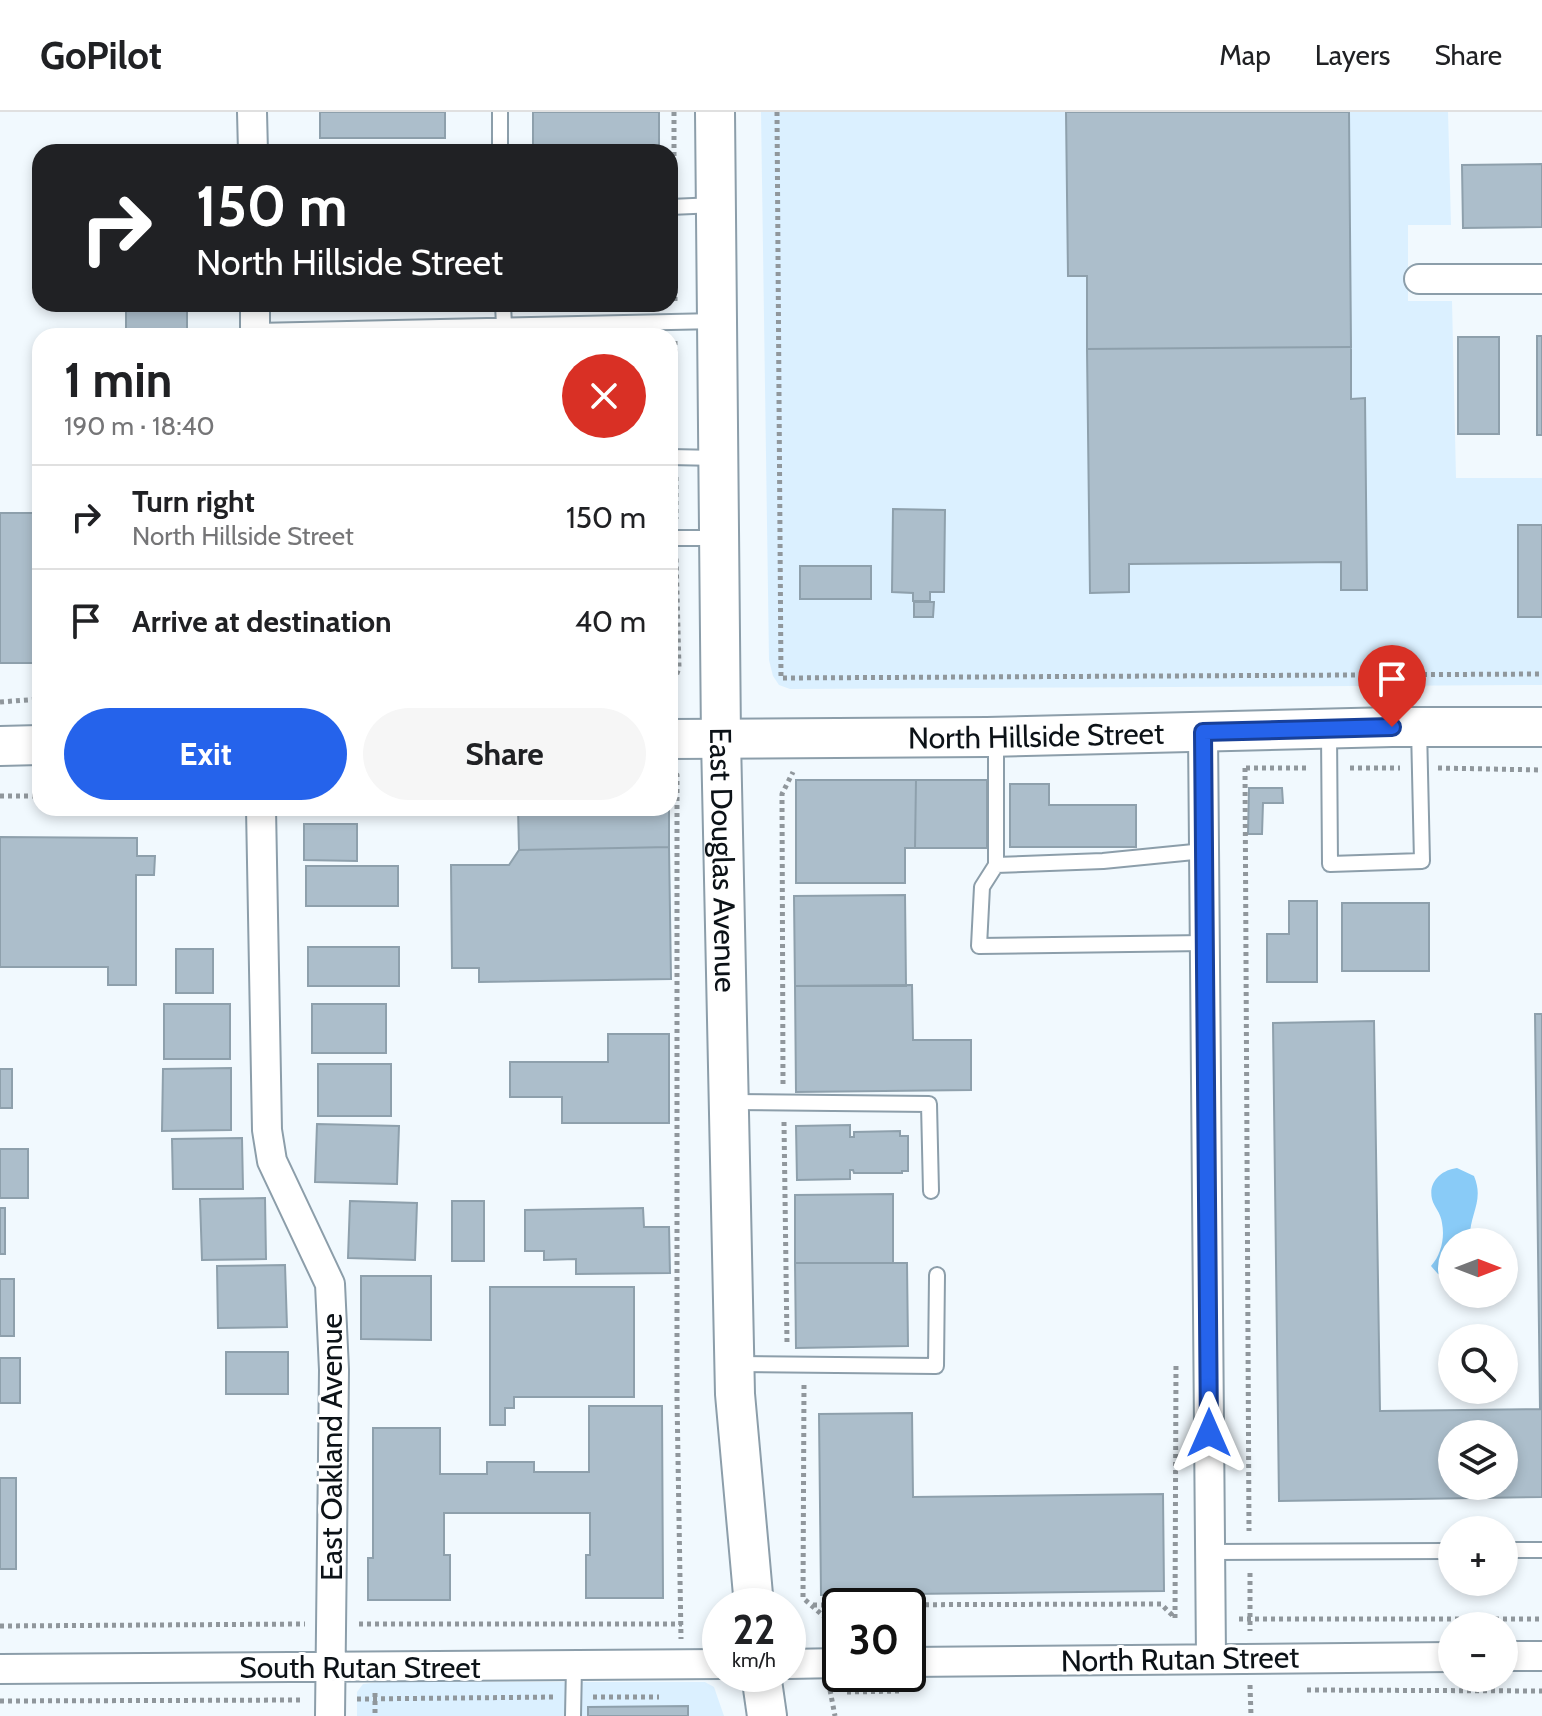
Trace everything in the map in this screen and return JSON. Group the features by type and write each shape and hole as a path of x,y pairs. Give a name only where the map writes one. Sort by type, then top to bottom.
{"main road":[{"name":"East Douglas Avenue","path":"715,112 721,739 734,1364 753,1588"},
{"name":"North Hillside Street","path":"678,755 721,739 996,736 1203,750 1329,729 1542,727"},
{"path":"0,746 32,745"},
{"path":"764,1692 767,1716"}],"street":[{"path":"252,112 253,144"},
{"path":"1419,279 1542,279"},
{"path":"1203,750 1211,1658"},
{"name":"East Oakland Avenue","path":"261,816 267,1130 272,1161 330,1284 334,1370 330,1716"},
{"path":"1518,1656 1542,1656"},
{"name":"North Rutan Street","path":"926,1662 1438,1657"},
{"name":"South Rutan Street","path":"0,1669 702,1664"}],"lane":[{"path":"500,112 500,144"},
{"path":"678,206 716,205"},
{"path":"503,312 504,326"},
{"path":"490,328 717,321"},
{"path":"255,324 377,328"},
{"path":"678,457 719,458"},
{"path":"678,538 719,538"},
{"path":"1329,729 1330,864 1422,861 1419,727"},
{"path":"996,736 996,865 982,887 979,946 1205,943"},
{"path":"996,865 1103,861 1204,851"},
{"path":"729,1102 929,1104 931,1191"},
{"path":"734,1364 936,1366 937,1275"},
{"path":"1518,1550 1542,1550"},
{"path":"1210,1552 1438,1551"},
{"path":"573,1716 574,1666"}],"path":[{"path":"673,144 674,112"},
{"path":"777,112 781,678 1542,674"},
{"path":"675,312 675,328"},
{"path":"678,646 678,671"},
{"path":"0,702 32,700"},
{"path":"1203,750 1245,768 1542,770"},
{"path":"1245,768 1250,1619"},
{"path":"809,772 793,772 782,794 783,1103 787,1349 804,1380 803,1598 822,1615"},
{"path":"0,796 32,796"},
{"path":"674,816 677,1398 682,1624 679,1664"},
{"path":"811,1605 1161,1604 1175,1618 1542,1619"},
{"path":"830,1692 835,1716"}],"shaded area":[{"path":"761,112 1448,112 1451,225 1408,225 1408,301 1452,301 1456,478 1542,478 1542,685 790,689 779,685 769,660"},
{"path":"702,1682 702,1692 716,1692 724,1716 357,1716 357,1692 363,1684"}],"water":[{"path":"1457,1168 1474,1176 1478,1193 1470,1228 1442,1228 1431,1193 1434,1182 1446,1171"},
{"path":"1438,1255 1438,1274 1431,1266"}],"building":[{"path":"320,112 445,112 445,138 320,138"},
{"path":"533,112 659,112 659,144 533,144"},
{"path":"1066,112 1349,112 1351,347 1087,349 1087,276 1068,276"},
{"path":"1542,164 1542,227 1463,228 1462,165"},
{"path":"126,312 187,312 187,328 126,328"},
{"path":"1537,336 1542,336 1542,435 1537,435"},
{"path":"1458,337 1499,337 1499,434 1458,434"},
{"path":"1351,347 1351,399 1365,398 1367,590 1341,590 1341,562 1129,564 1129,592 1090,593 1087,349"},
{"path":"893,509 945,510 944,592 930,592 930,601 913,601 913,593 892,592"},
{"path":"0,513 32,513 32,663 0,663"},
{"path":"1518,525 1542,525 1542,617 1518,617"},
{"path":"800,566 871,566 871,599 800,599"},
{"path":"914,602 934,602 933,617 914,617"},
{"path":"796,780 916,780 915,848 905,848 905,883 796,883"},
{"path":"916,780 987,780 987,848 915,848"},
{"path":"1010,784 1049,784 1049,805 1136,805 1136,847 1010,847"},
{"path":"1249,788 1282,788 1283,803 1263,803 1262,834 1248,834"},
{"path":"518,816 669,816 669,847 519,850"},
{"path":"304,824 357,824 357,861 304,860"},
{"path":"0,837 137,838 137,856 155,856 154,875 136,875 136,985 108,985 108,967 0,967"},
{"path":"669,847 671,979 479,982 479,968 452,968 451,865 509,865 519,850"},
{"path":"306,866 398,866 398,906 306,906"},
{"path":"905,895 906,986 795,986 794,896"},
{"path":"1289,901 1317,901 1317,982 1267,982 1267,934 1289,934"},
{"path":"1342,903 1429,903 1429,971 1342,971"},
{"path":"308,947 399,947 399,986 308,986"},
{"path":"176,949 213,949 213,993 176,993"},
{"path":"912,985 913,1040 971,1040 971,1090 796,1092 795,986"},
{"path":"164,1004 230,1004 230,1059 164,1059"},
{"path":"312,1004 386,1004 386,1053 312,1053"},
{"path":"1535,1014 1542,1014 1542,1497 1518,1497 1518,1420 1438,1420 1438,1499 1279,1501 1273,1023 1374,1021 1380,1411 1540,1409"},
{"path":"608,1034 669,1034 669,1123 562,1123 562,1097 510,1097 510,1062 608,1062"},
{"path":"318,1064 391,1064 391,1116 318,1116"},
{"path":"231,1068 231,1130 162,1131 163,1069"},
{"path":"0,1069 12,1069 12,1108 0,1108"},
{"path":"317,1124 399,1126 397,1184 315,1182"},
{"path":"850,1125 850,1137 854,1137 854,1132 900,1131 900,1136 908,1136 908,1171 854,1173 850,1170 850,1179 797,1180 796,1126"},
{"path":"242,1138 243,1189 173,1189 172,1139"},
{"path":"0,1149 28,1149 28,1198 0,1198"},
{"path":"893,1194 893,1263 795,1263 795,1195"},
{"path":"265,1198 266,1259 202,1260 200,1199"},
{"path":"350,1201 417,1203 415,1260 348,1258"},
{"path":"452,1201 484,1201 484,1261 452,1261"},
{"path":"0,1208 5,1208 5,1254 0,1254"},
{"path":"643,1208 644,1227 669,1227 670,1273 576,1274 576,1259 544,1260 544,1251 525,1251 525,1210"},
{"path":"795,1263 907,1263 908,1346 796,1348"},
{"path":"285,1265 287,1327 218,1328 217,1266"},
{"path":"361,1276 431,1276 431,1340 361,1339"},
{"path":"0,1279 14,1279 14,1336 0,1336"},
{"path":"490,1287 634,1287 634,1397 514,1397 514,1408 505,1408 505,1425 490,1425"},
{"path":"226,1352 288,1352 288,1394 226,1394"},
{"path":"0,1358 20,1358 20,1403 0,1403"},
{"path":"589,1406 662,1406 663,1598 586,1598 590,1513 444,1513 444,1555 450,1555 450,1600 368,1600 368,1558 373,1558 373,1428 440,1428 440,1474 487,1474 487,1462 534,1462 534,1472 589,1472"},
{"path":"912,1413 913,1497 1163,1494 1164,1591 926,1594 926,1588 822,1588 821,1595 819,1414"},
{"path":"0,1478 16,1478 16,1569 0,1569"},
{"path":"688,1706 688,1716 588,1716 588,1707"}],"route":[{"path":"1209,1433 1203,732 1392,727"}]}
